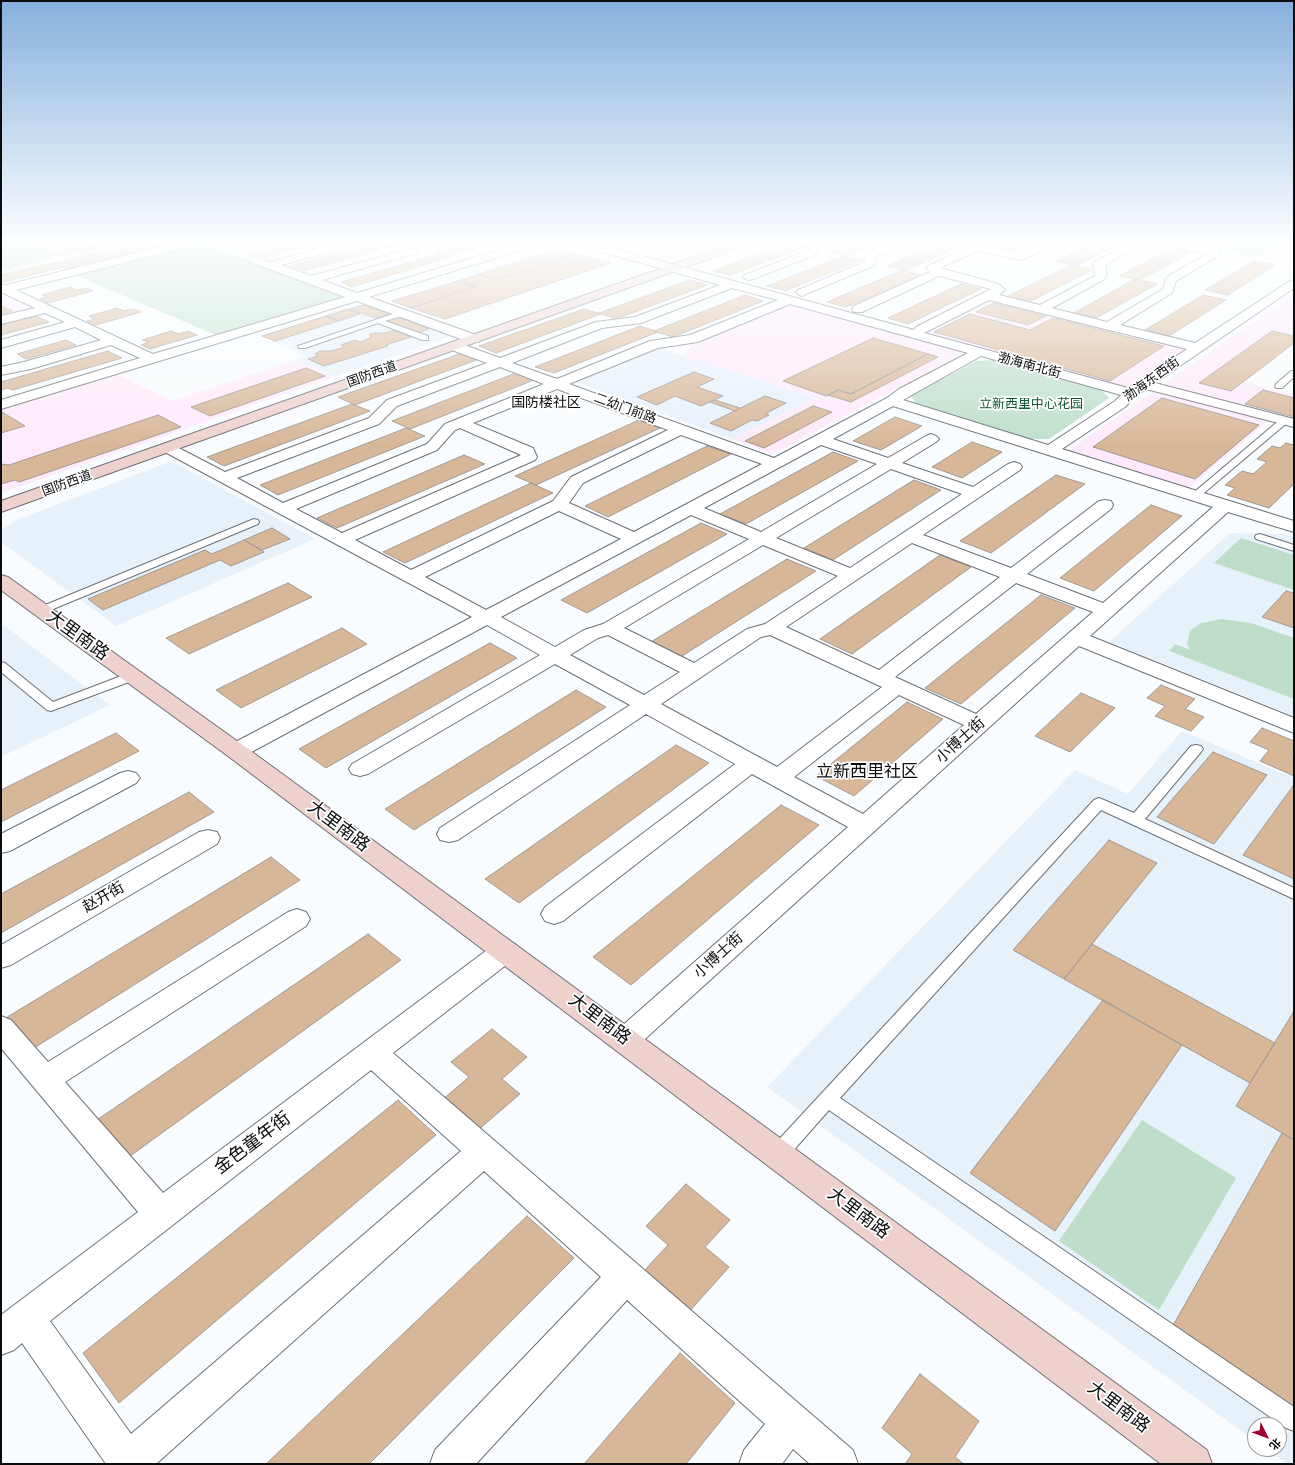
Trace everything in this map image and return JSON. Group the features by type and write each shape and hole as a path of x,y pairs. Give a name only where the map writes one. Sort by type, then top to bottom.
{"street":[{"path":"1,320 36,311"},
{"path":"51,311 152,359"},
{"path":"1,405 310,311"},
{"path":"398,311 474,339"},
{"name":"国防西道","path":"1,507 551,311"},
{"path":"224,478 374,421 392,403 498,362 600,325 637,320 660,311"},
{"path":"282,509 432,447 450,427 655,344 693,339 761,311"},
{"name":"渤海南北街","path":"830,311 1130,393"},
{"path":"920,330 958,311"},
{"path":"1050,311 1198,348"},
{"path":"1109,326 1134,311"},
{"name":"渤海东西街","path":"1050,450 1120,404 1130,393 1252,311"},
{"path":"1,344 76,323"},
{"path":"2,370 26,366 113,340"},
{"name":"二幼门前路","path":"454,346 773,463"},
{"path":"236,751 773,463 892,401 904,392 978,352"},
{"path":"1144,384 1289,422"},
{"path":"892,401 1294,527"},
{"path":"341,540 529,457 528,451 460,423"},
{"path":"411,577 559,505 577,480 681,429"},
{"path":"819,439 974,493"},
{"path":"360,769 591,634 610,628 931,439"},
{"path":"168,448 486,617 865,826"},
{"path":"449,834 694,671 754,633 772,628 1014,467"},
{"path":"559,505 634,538"},
{"path":"778,778 1014,575 1105,505"},
{"name":"小博士街","path":"625,1040 1225,505"},
{"path":"689,508 851,575"},
{"path":"910,536 1106,611"},
{"name":"大里南路","path":"1,580 236,751 1193,1464"},
{"path":"610,628 694,671"},
{"path":"772,628 979,724"},
{"path":"1076,638 1294,726"},
{"path":"554,914 752,763"},
{"path":"1,845 128,778"},
{"name":"赵开街","path":"1,958 208,838"},
{"path":"45,1079 297,920"},
{"name":"金色童年街","path":"13,1328 505,951"},
{"path":"1,1028 161,1215"},
{"path":"372,1053 839,1464"},
{"path":"13,1328 128,1463 484,1151"},
{"path":"449,1464 626,1276"},
{"path":"758,1464 791,1421"}],"lane":[{"path":"302,346 402,313"},
{"path":"378,321 425,338"},
{"path":"1279,386 1294,373"},
{"path":"1195,496 1289,422"},
{"path":"42,610 254,522"},
{"path":"1260,537 1294,548"},
{"path":"1,666 51,707 133,676"},
{"path":"1136,820 1196,749"},
{"path":"778,1154 1099,803 1294,894"},
{"path":"827,1099 1294,1420"}],"shaded area":[{"path":"1,311 24,311 1,317"},
{"path":"339,311 383,311 451,336 334,377 295,360 307,356 260,336"},
{"path":"768,311 819,311 960,350 961,354 773,454 732,439 814,398 683,356 694,342"},
{"path":"969,311 1043,311 1189,348 1127,390 924,334"},
{"path":"1269,311 1294,311 1294,344 1245,382 1294,395 1294,428 1268,421 1189,488 1069,450"},
{"path":"659,348 815,398 732,439 576,382"},
{"path":"295,360 334,377 1,493 1,407 114,373 172,401"},
{"path":"172,461 315,539 116,626 1,542 1,530 16,520"},
{"path":"1230,533 1285,534 1294,537 1294,716 1109,642"},
{"path":"1,623 110,705 1,757"},
{"path":"1182,731 1294,778 1294,1464 1287,1464 1278,1457 1287,1457 1287,1417 1247,1417 1247,1435 767,1087 1075,770 1128,794"}],"green space":[{"path":"160,311 299,311 218,336"},
{"name":"立新西里中心花园","path":"994,360 1102,390 1109,398 1049,439 1028,439 916,404 911,396 976,361"},
{"path":"1241,538 1294,555 1294,590 1214,563"},
{"path":"1221,619 1251,623 1294,638 1294,699 1169,651 1175,644 1190,650 1187,643 1190,631 1201,623"},
{"path":"1142,1120 1236,1178 1159,1310 1059,1241"}],"building":[{"path":"1,311 12,311 1,314"},
{"path":"105,311 141,312 96,325 87,321 95,319 89,316"},
{"path":"341,311 354,311 360,314 339,321 326,316"},
{"path":"357,311 381,311 389,314 375,318"},
{"path":"421,311 468,311 445,319"},
{"path":"577,311 592,311 601,314 496,353 479,346"},
{"path":"604,311 636,311 616,319 599,313"},
{"path":"704,311 737,311 673,337 654,331"},
{"path":"902,311 934,311 908,324 888,318"},
{"path":"1027,311 1046,316 1028,325 976,312"},
{"path":"1077,311 1108,311 1096,318 1074,313"},
{"path":"1176,311 1208,311 1169,336 1145,330"},
{"path":"970,314 1030,330 1053,318 1164,346 1110,381 934,332"},
{"path":"36,316 49,322 1,335 1,325"},
{"path":"326,316 338,321 275,341 262,336"},
{"path":"398,317 429,329 417,333 386,321"},
{"path":"640,326 658,332 554,373 535,367"},
{"path":"394,330 411,337 386,345 388,346 324,366 308,359 318,356 315,354 320,351 331,351 345,347 341,345 355,340 360,342 372,337 370,334 385,333"},
{"path":"171,331 179,334 188,331 197,335 150,349 141,345 149,342 142,340"},
{"path":"1272,331 1294,336 1294,343 1231,391 1199,383"},
{"path":"873,338 928,354 851,394 838,390 826,396 783,381"},
{"path":"66,340 76,345 26,359 17,354"},
{"path":"108,351 122,358 13,390 8,388 1,390 1,382"},
{"path":"462,353 479,359 355,405 338,397"},
{"path":"928,354 938,357 851,402 828,395 838,390 851,394"},
{"path":"306,368 325,376 210,416 191,407"},
{"path":"694,372 714,379 697,387 723,396 701,406 675,396 657,405 637,397"},
{"path":"516,373 534,380 410,429 392,421"},
{"path":"1263,390 1294,398 1294,417 1245,404"},
{"path":"765,396 786,403 765,414 769,415 757,421 752,420 731,431 710,423"},
{"path":"1162,398 1259,425 1195,479 1093,447"},
{"path":"715,400 740,408 735,411 710,402"},
{"path":"352,404 370,411 224,466 207,457"},
{"path":"813,406 832,412 764,448 745,441"},
{"path":"2,412 25,426 1,433"},
{"path":"158,415 181,427 19,482 15,480 1,484 1,464 9,465"},
{"path":"895,417 922,426 881,450 853,441"},
{"path":"639,420 660,428 536,485 515,476"},
{"path":"406,428 425,436 278,495 260,485"},
{"path":"972,442 1002,452 962,478 932,467"},
{"path":"1286,443 1294,445 1294,484 1269,508 1227,495 1235,488 1225,485 1242,471 1253,474 1267,462 1257,459 1272,446 1280,448"},
{"path":"707,446 731,454 608,517 585,506"},
{"path":"833,452 858,461 746,524 720,514"},
{"path":"464,455 485,464 337,528 317,518"},
{"path":"1056,475 1085,484 991,553 960,541"},
{"path":"914,480 941,490 833,560 804,548"},
{"path":"531,483 553,493 405,563 383,552"},
{"path":"1151,505 1182,516 1094,591 1060,578"},
{"path":"701,523 727,534 587,613 561,600"},
{"path":"272,528 290,539 262,550 244,540"},
{"path":"244,540 264,552 231,566 220,560 103,610 88,599 205,550 212,554"},
{"path":"940,555 971,567 852,654 820,639"},
{"path":"787,559 816,571 679,658 649,643"},
{"path":"288,583 312,597 189,654 166,638"},
{"path":"1286,591 1294,593 1294,628 1262,617"},
{"path":"1041,595 1075,608 961,704 925,688"},
{"path":"342,628 367,644 241,708 216,690"},
{"path":"490,643 517,658 326,768 299,749"},
{"path":"1161,685 1195,699 1185,709 1204,717 1191,731 1155,716 1165,706 1147,698"},
{"path":"576,690 606,707 414,830 385,809"},
{"path":"1081,693 1115,708 1070,752 1035,736"},
{"path":"907,702 943,719 854,796 816,776"},
{"path":"1262,728 1294,741 1294,750 1291,754 1294,755 1294,776 1260,761 1269,750 1250,742"},
{"path":"116,733 139,751 1,822 1,790"},
{"path":"676,745 709,763 519,903 485,879"},
{"path":"1213,752 1267,775 1214,844 1157,817"},
{"path":"1293,786 1294,787 1294,879 1243,855"},
{"path":"189,792 214,812 1,933 1,894"},
{"path":"781,805 819,825 631,985 593,957"},
{"path":"1109,840 1157,863 1064,979 1013,950"},
{"path":"271,857 300,880 31,1050 4,1019"},
{"path":"368,934 401,960 126,1159 94,1122"},
{"path":"1092,944 1275,1043 1250,1083 1064,979"},
{"path":"1103,1000 1182,1045 1055,1231 970,1173"},
{"path":"1294,1011 1294,1140 1236,1106"},
{"path":"492,1029 527,1057 502,1079 520,1094 478,1130 443,1099 469,1077 451,1062"},
{"path":"398,1100 436,1135 119,1403 83,1353"},
{"path":"1282,1133 1294,1140 1294,1405 1290,1412 1171,1329"},
{"path":"686,1184 730,1220 705,1247 729,1267 688,1313 642,1273 668,1245 646,1226"},
{"path":"527,1216 574,1258 369,1464 266,1464"},
{"path":"680,1353 735,1403 686,1464 584,1464"},
{"path":"920,1374 979,1421 955,1457 964,1464 905,1464 912,1454 882,1428"}],"district":[{"name":"国防楼社区","path":"546,404"},
{"name":"立新西里社区","path":"867,773"}]}
